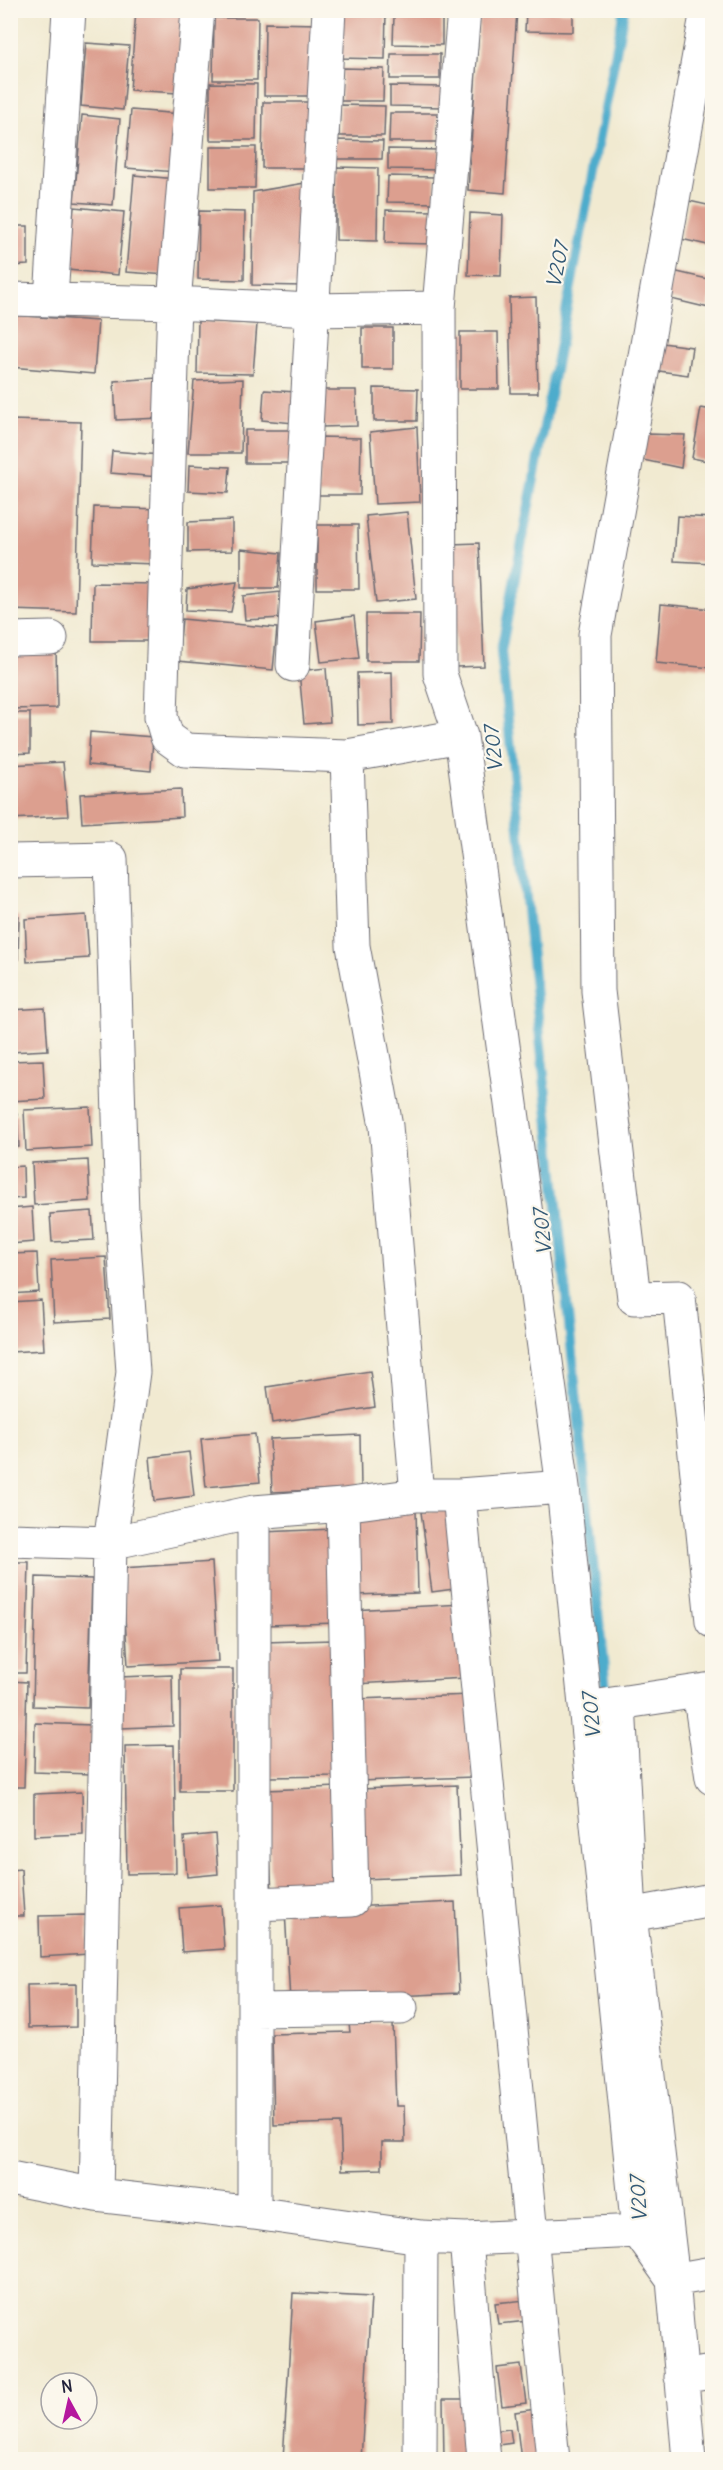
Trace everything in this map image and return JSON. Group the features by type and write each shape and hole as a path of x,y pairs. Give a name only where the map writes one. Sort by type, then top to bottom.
{"street":[{"path":"51,299 69,10"},
{"path":"198,10 174,303 162,717 167,737 185,750 347,756 460,736"},
{"path":"293,665 329,10"},
{"path":"464,10 439,308 440,674 460,736 562,1487 603,1705 672,2278 689,2460"},
{"path":"707,10 595,635 595,647 598,991 614,1112 619,1175 634,1298 679,1296 712,1620"},
{"path":"10,299 174,303 311,310 439,308"},
{"path":"10,639 51,638"},
{"path":"347,756 353,946 386,1126 417,1495"},
{"path":"10,861 111,859 122,1212 133,1372 110,1543 96,2195"},
{"path":"10,1540 110,1543 254,1512 417,1495 459,1495 562,1487"},
{"path":"459,1495 553,2460"},
{"path":"255,1904 352,1900 343,1504"},
{"path":"254,1512 254,2213"},
{"path":"603,1705 706,1690 712,1778"},
{"path":"603,1705 643,2237 672,2278"},
{"path":"630,1915 712,1900"},
{"path":"255,2010 401,2008"},
{"path":"10,2178 96,2195 254,2213 421,2237 466,2239 532,2235 643,2237"},
{"path":"420,2460 421,2237"},
{"path":"466,2239 484,2460"},
{"path":"672,2278 712,2273"},
{"path":"681,2377 712,2372"}],"building":[{"path":"136,10 182,10 177,93 130,90"},
{"path":"480,10 517,10 505,193 468,190"},
{"path":"339,11 386,11 385,59 338,58"},
{"path":"526,11 573,12 573,32 525,31"},
{"path":"394,15 442,15 442,45 393,44"},
{"path":"214,18 258,18 257,80 213,80"},
{"path":"265,23 320,24 319,96 264,96"},
{"path":"86,43 129,46 123,110 81,106"},
{"path":"391,54 440,54 440,79 390,79"},
{"path":"342,68 384,69 383,101 341,101"},
{"path":"210,83 257,84 256,140 210,140"},
{"path":"390,86 443,87 443,107 390,106"},
{"path":"263,102 312,102 311,168 262,168"},
{"path":"340,105 385,106 384,136 339,136"},
{"path":"131,110 181,114 176,172 126,168"},
{"path":"390,113 438,113 437,142 389,142"},
{"path":"82,115 120,119 113,205 74,202"},
{"path":"334,140 383,141 382,159 333,159"},
{"path":"210,147 256,147 255,188 210,188"},
{"path":"388,149 440,150 440,170 388,169"},
{"path":"336,167 378,168 377,241 336,240"},
{"path":"134,175 176,179 167,275 126,272"},
{"path":"388,176 435,177 435,203 387,202"},
{"path":"305,183 304,286 252,285 253,192"},
{"path":"689,201 712,206 712,246 681,239"},
{"path":"74,207 124,212 118,275 68,270"},
{"path":"386,210 435,211 435,244 385,243"},
{"path":"199,211 245,212 244,280 198,279"},
{"path":"470,213 503,215 501,276 468,275"},
{"path":"10,226 28,226 28,265 10,266"},
{"path":"673,271 712,280 709,308 667,298"},
{"path":"536,297 538,393 511,393 509,298"},
{"path":"10,315 98,321 94,374 10,367"},
{"path":"198,321 257,324 253,374 197,373"},
{"path":"362,328 393,328 393,369 362,369"},
{"path":"460,332 498,332 499,389 460,389"},
{"path":"655,342 692,347 688,375 652,370"},
{"path":"158,378 161,418 116,420 114,381"},
{"path":"243,379 241,453 188,453 194,381"},
{"path":"374,388 418,389 417,421 374,421"},
{"path":"264,390 296,392 294,423 262,420"},
{"path":"320,390 356,390 357,426 321,427"},
{"path":"701,408 712,410 712,462 692,458"},
{"path":"10,420 81,422 76,612 10,610"},
{"path":"417,427 420,502 375,504 370,432"},
{"path":"245,430 294,430 294,463 245,463"},
{"path":"645,434 685,435 681,468 643,460"},
{"path":"320,437 361,438 360,495 318,495"},
{"path":"112,451 160,455 159,477 110,473"},
{"path":"189,465 230,467 228,493 188,491"},
{"path":"94,507 160,509 158,564 92,562"},
{"path":"407,512 416,599 376,603 366,516"},
{"path":"677,516 712,518 712,563 674,561"},
{"path":"232,520 232,551 188,552 188,522"},
{"path":"317,525 358,525 359,589 317,589"},
{"path":"479,543 484,666 456,667 451,544"},
{"path":"241,549 281,553 278,588 241,588"},
{"path":"237,582 231,612 186,610 187,589"},
{"path":"93,583 154,584 154,641 92,641"},
{"path":"281,592 281,618 245,620 243,596"},
{"path":"661,604 712,609 712,668 656,663"},
{"path":"366,614 420,614 419,661 366,661"},
{"path":"354,616 359,658 321,662 316,621"},
{"path":"182,619 277,628 273,670 178,661"},
{"path":"56,646 57,708 10,709 10,647"},
{"path":"326,668 330,722 304,724 299,671"},
{"path":"392,672 393,724 358,725 357,673"},
{"path":"10,713 30,713 30,753 10,754"},
{"path":"90,732 153,737 151,771 88,765"},
{"path":"63,762 68,816 10,819 10,765"},
{"path":"181,789 182,817 82,823 80,794"},
{"path":"86,915 89,958 27,962 25,919"},
{"path":"10,916 19,916 18,961 10,961"},
{"path":"45,1008 48,1050 10,1052 10,1010"},
{"path":"43,1060 45,1099 10,1101 10,1061"},
{"path":"90,1107 92,1147 26,1151 24,1110"},
{"path":"17,1114 19,1147 10,1147 10,1115"},
{"path":"88,1160 90,1201 34,1205 32,1163"},
{"path":"23,1166 24,1198 10,1199 10,1167"},
{"path":"32,1207 34,1242 10,1244 10,1209"},
{"path":"92,1211 94,1240 52,1242 50,1214"},
{"path":"37,1253 39,1292 10,1294 10,1254"},
{"path":"106,1257 110,1319 54,1322 51,1260"},
{"path":"41,1300 44,1350 10,1352 10,1302"},
{"path":"370,1371 375,1407 272,1423 267,1387"},
{"path":"255,1434 260,1482 206,1487 201,1439"},
{"path":"360,1435 361,1488 272,1492 270,1439"},
{"path":"189,1452 194,1496 154,1501 150,1457"},
{"path":"450,1509 461,1588 432,1592 421,1512"},
{"path":"416,1510 418,1593 354,1595 353,1511"},
{"path":"334,1529 338,1623 266,1625 262,1532"},
{"path":"10,1562 29,1562 26,1673 10,1673"},
{"path":"212,1562 218,1661 128,1666 122,1568"},
{"path":"36,1577 92,1579 88,1708 33,1706"},
{"path":"463,1604 466,1678 355,1684 351,1610"},
{"path":"332,1640 336,1776 269,1777 265,1642"},
{"path":"180,1669 233,1669 233,1791 180,1791"},
{"path":"172,1675 173,1726 121,1728 119,1677"},
{"path":"10,1681 27,1682 24,1787 10,1787"},
{"path":"472,1695 474,1777 358,1781 356,1699"},
{"path":"35,1723 92,1725 91,1774 34,1772"},
{"path":"174,1745 176,1873 127,1874 125,1746"},
{"path":"457,1785 461,1875 364,1879 361,1789"},
{"path":"338,1787 343,1892 272,1895 267,1790"},
{"path":"82,1792 83,1834 34,1836 34,1794"},
{"path":"215,1834 218,1874 187,1877 184,1837"},
{"path":"21,1869 24,1916 10,1916 10,1870"},
{"path":"455,1902 459,1993 290,2001 285,1910"},
{"path":"221,1905 224,1949 182,1952 179,1908"},
{"path":"88,1915 89,1954 40,1957 39,1916"},
{"path":"76,1984 76,2027 28,2028 27,1985"},
{"path":"393,2023 396,2106 404,2106 405,2142 382,2142 382,2169 342,2170 340,2123 274,2125 272,2034 350,2032 349,2024"},
{"path":"293,2293 371,2297 361,2460 283,2460"},
{"path":"526,2300 528,2321 498,2324 495,2303"},
{"path":"521,2365 526,2403 502,2406 497,2368"},
{"path":"443,2399 473,2399 474,2460 444,2460"},
{"path":"536,2409 541,2460 521,2460 515,2412"},
{"path":"510,2429 512,2443 492,2446 491,2431"}],"waterway":[{"name":"V207","path":"607,1700 501,651 624,10"}]}
